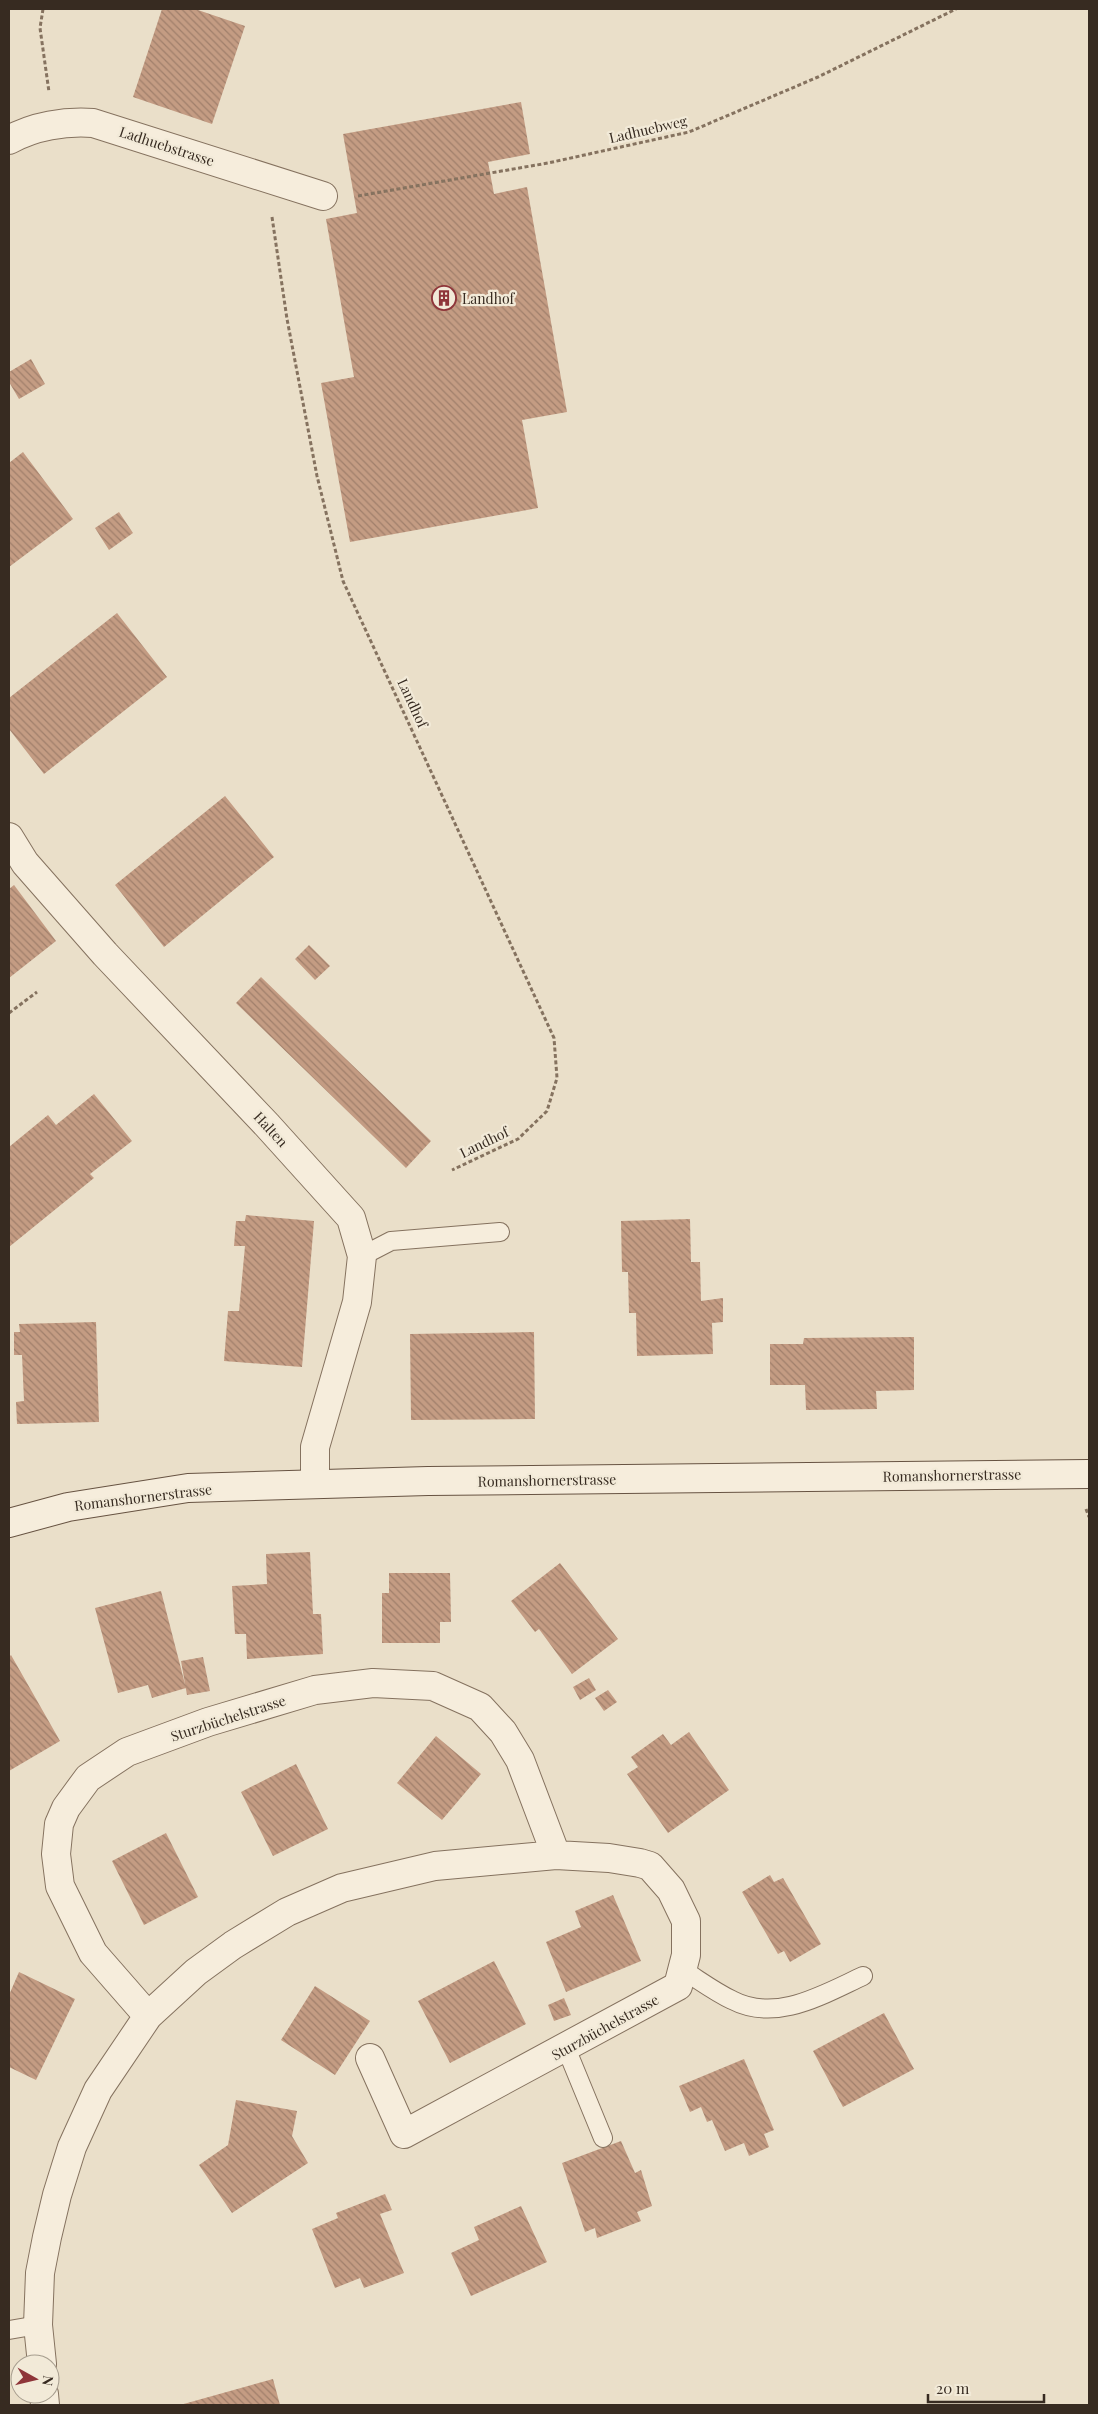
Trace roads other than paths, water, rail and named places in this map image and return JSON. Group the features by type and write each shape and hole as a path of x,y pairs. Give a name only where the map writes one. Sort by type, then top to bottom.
{"street":[{"name":"Ladhuebstrasse","path":"9,140 18,135 68,121 93,122 323,196"},
{"name":"Halten","path":"9,837 25,863 105,954 267,1125 351,1218 362,1256 357,1302 315,1447 316,1483"},
{"name":"Romanshornerstrasse","path":"9,1523 68,1507 188,1488 316,1483 1089,1474"},
{"name":"Sturzbüchelstrasse","path":"148,2016 93,1953 60,1886 56,1854 59,1824 66,1808 88,1778 127,1752 208,1722 315,1690 373,1683 433,1686 480,1707 502,1732 520,1760 556,1855"},
{"name":"Sturzbüchelstrasse","path":"41,2354 38,2325 40,2274 45,2246 57,2195 72,2147 98,2090 148,2016 196,1972 234,1945 287,1912 342,1888 434,1866 556,1855 609,1858 650,1866 671,1890 686,1920 686,1955 678,1986 404,2134 370,2058"}],"lane":[{"path":"362,1256 391,1241 500,1232"},
{"path":"683,1970 732,2001 755,2009 780,2009 810,2001 862,1976"},
{"path":"566,2048 603,2138"},
{"path":"9,2330 38,2325"}],"place":[{"name":"Landhof","path":"444,298"}]}
